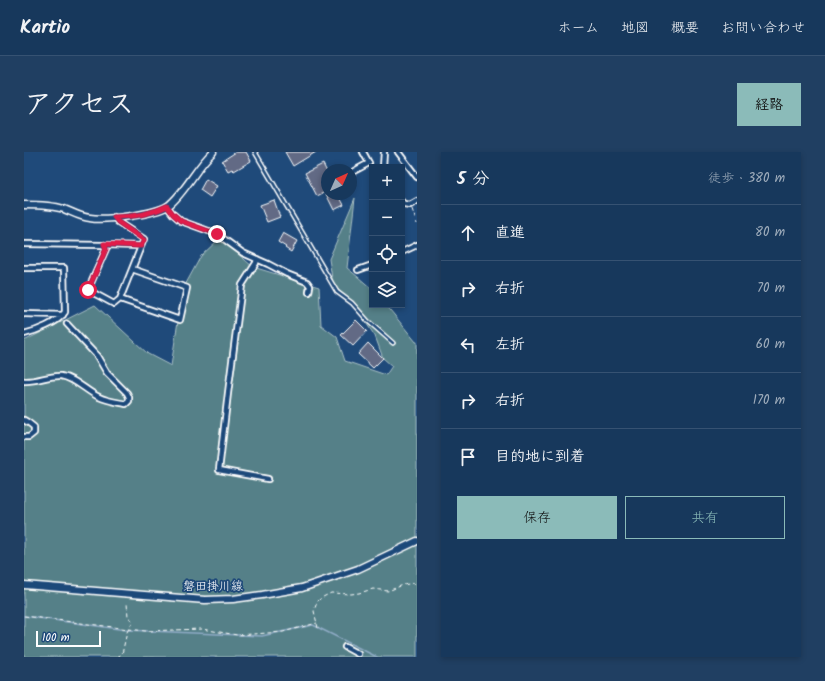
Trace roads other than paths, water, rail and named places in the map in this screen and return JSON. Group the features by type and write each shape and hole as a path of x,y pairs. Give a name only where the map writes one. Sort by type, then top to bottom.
{"main road":[{"path":"24,204 54,206 89,218 99,219 157,211 167,206 176,198 213,152"},
{"name":"磐田掛川線","path":"24,585 205,600 233,599 302,588 358,569 417,541"}],"street":[{"path":"357,169 369,163 363,152"},
{"path":"383,164 384,152"},
{"path":"398,152 417,178"},
{"path":"405,204 410,205 417,201"},
{"path":"167,206 181,221 217,234 244,253 307,282 310,286 308,292"},
{"path":"104,244 106,249 88,290 114,304 120,299 144,240 118,222 114,217"},
{"path":"24,244 104,244 141,246"},
{"path":"405,251 417,245"},
{"path":"257,259 242,285 219,470 268,478"},
{"path":"358,270 369,266"},
{"path":"24,268 64,268 65,312 57,320 33,332 24,334"},
{"path":"120,299 180,320 187,288 132,269"},
{"path":"24,314 63,315"},
{"path":"24,381 35,381 53,376 61,376 109,401 126,404 129,401 127,393 106,373 97,356 69,327 68,324"},
{"path":"24,420 34,427 34,433 29,437 24,437"},
{"path":"345,648 358,654"}],"lane":[{"path":"255,152 337,292 352,303 368,321 393,343"}],"waterway":[{"path":"24,616 126,630 262,636 313,625 377,657"}]}
